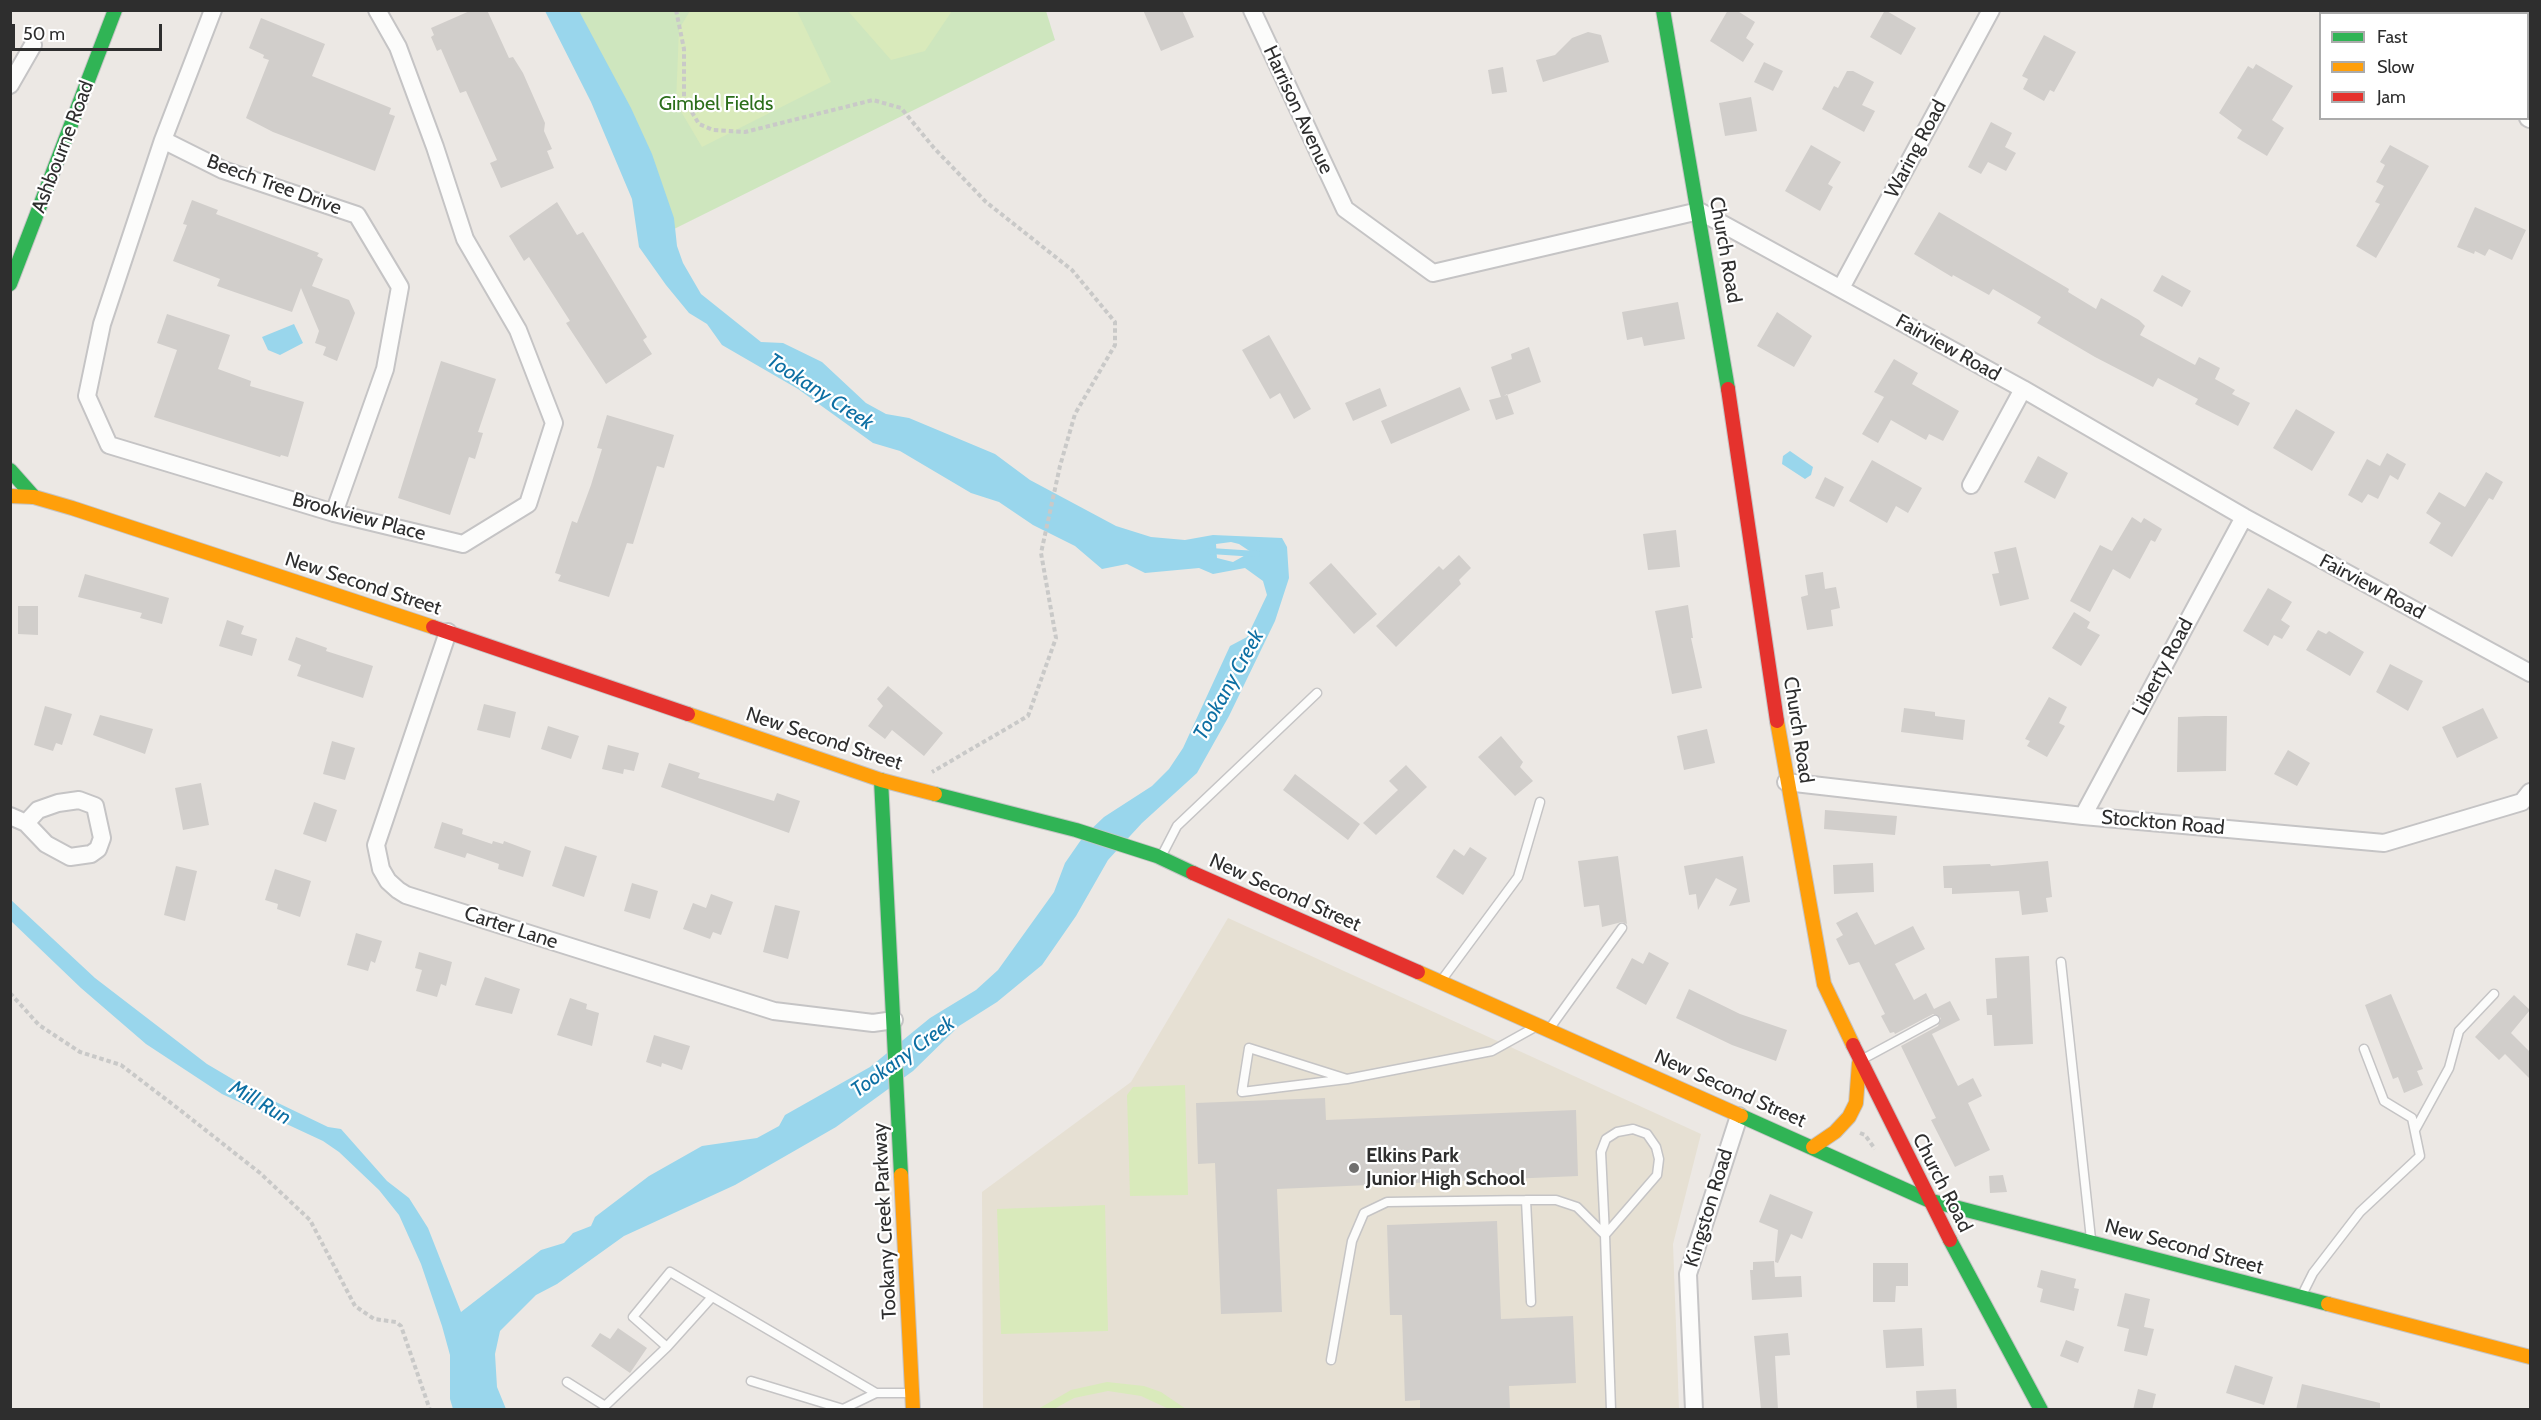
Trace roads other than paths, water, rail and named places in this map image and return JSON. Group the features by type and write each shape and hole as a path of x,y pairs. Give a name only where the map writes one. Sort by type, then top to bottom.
{"street":[{"name":"Ashbourne Road","path":"10,284 115,10"},
{"name":"Brookview Place","path":"213,10 163,140 102,324 87,396 109,445 334,513 464,544 528,504 554,423 518,330 465,239 435,147 398,47 377,10"},
{"name":"Harrison Avenue","path":"1252,10 1345,209 1433,273 1699,211"},
{"name":"Church Road","path":"1663,10 1699,211 1786,782 1824,984 1928,1200 2041,1410"},
{"name":"Waring Road","path":"1841,288 1991,10"},
{"path":"10,85 33,45"},
{"name":"Beech Tree Drive","path":"163,140 224,170 357,215 400,287 385,369 334,513"},
{"name":"Fairview Road","path":"1699,211 2023,389 2244,518 2530,673"},
{"path":"1971,484 2023,389"},
{"path":"10,470 34,497"},
{"name":"New Second Street","path":"10,496 34,497 448,632 881,780 1076,830 1159,856 1240,896 1545,1026 1738,1116 1813,1147 1928,1200 2530,1357"},
{"name":"Liberty Road","path":"2083,816 2244,518"},
{"name":"Carter Lane","path":"448,632 376,845 381,869 393,885 406,895 774,1011 895,1027"},
{"name":"Tookany Creek Parkway","path":"881,780 913,1410"},
{"name":"Stockton Road","path":"1786,782 2083,816 2384,843 2522,802 2530,792"},
{"path":"79,800 95,806 102,838 98,849 92,854 70,857 46,844 18,820 58,803 79,800"},
{"path":"1813,1147 1835,1132 1849,1117 1856,1103 1860,1061"},
{"name":"Kingston Road","path":"1694,1410 1688,1274 1738,1116"}],"lane":[{"path":"1159,856 1177,826 1317,693"},
{"path":"1441,982 1518,877 1540,802"},
{"path":"1347,1079 1249,1048 1242,1092 1347,1079 1492,1051 1545,1026 1622,928"},
{"path":"2061,962 2092,1243"},
{"path":"2415,1131 2450,1068 2459,1031 2494,994"},
{"path":"1860,1061 1935,1020"},
{"path":"2301,1297 2313,1273 2361,1212 2420,1155 2412,1118 2384,1101 2364,1048"},
{"path":"1605,1235 1657,1175 1659,1160 1656,1147 1647,1134 1633,1129 1617,1131 1606,1139 1600,1152 1611,1410"},
{"path":"1526,1200 1531,1302"},
{"path":"1331,1360 1352,1241 1364,1213 1387,1202 1556,1200 1577,1207 1605,1235"},
{"path":"667,1347 633,1317 670,1272 876,1393"},
{"path":"567,1382 604,1406 667,1347 712,1296"},
{"path":"751,1381 843,1409 876,1393 912,1393"}],"water":[{"name":"Mill Run","path":"545,11 579,11 631,108 652,154 674,218 677,246 683,263 701,294 761,342 783,343 822,362 866,403 886,414 909,418 995,454 1030,480 1116,526 1151,537 1185,540 1213,535 1282,538 1287,547 1289,578 1275,621 1229,716 1197,773 1142,823 1108,860 1076,916 1042,965 997,1002 959,1026 913,1071 836,1127 735,1185 624,1236 557,1284 536,1295 500,1331 495,1354 497,1387 506,1409 453,1409 450,1399 450,1355 442,1326 421,1264 399,1215 379,1190 339,1152 323,1141 222,1094 146,1044 81,988 11,921 10,899 95,978 207,1064 251,1090 328,1127 341,1129 387,1181 409,1198 428,1228 461,1312 541,1250 564,1243 573,1233 591,1226 595,1217 649,1176 702,1146 757,1138 779,1126 785,1115 870,1067 930,1018 976,990 998,970 1054,892 1065,863 1083,837 1104,817 1152,786 1169,769 1183,748 1230,646 1247,637 1267,595 1263,581 1245,568 1213,574 1199,568 1145,573 1127,564 1102,569 1075,546 1033,525 999,502 971,493 900,451 873,443 798,389 722,345 707,324 689,313 639,247 632,199 591,102","holes":["1231,542 1251,552 1233,562 1217,558 1216,544"]},
{"path":"294,324 303,343 280,355 268,350 262,337"},
{"path":"1790,451 1813,467 1811,475 1805,479 1782,464 1783,456"}],"waterway":[{"name":"Tookany Creek","path":"1210,551 1257,554"}],"place":[{"name":"Elkins Park Junior High School","path":"1354,1168"}],"park label":[{"name":"Gimbel Fields","path":"716,104"}]}
